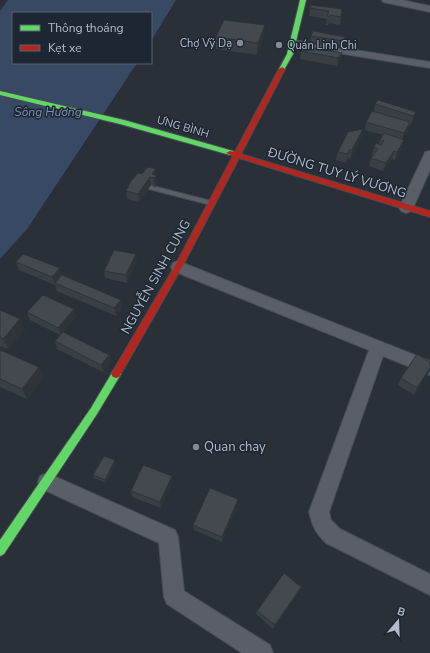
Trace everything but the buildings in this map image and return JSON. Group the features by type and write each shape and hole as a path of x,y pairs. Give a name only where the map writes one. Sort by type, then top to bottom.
{"main road":[{"name":"NGUYỄN SINH CUNG","path":"0,550 94,411 178,267 290,54 303,0"},
{"name":"ƯNG BÌNH","path":"0,94 122,122 236,155"},
{"name":"ĐƯỜNG TUY LÝ VƯƠNG","path":"236,155 406,208 430,214"}],"street":[{"path":"387,0 430,8"},
{"path":"293,43 430,65"},
{"path":"406,208 430,155"},
{"path":"178,267 430,368"},
{"path":"378,347 319,512 322,525 333,536 430,585"},
{"path":"47,482 168,537 174,597 262,653"}],"lane":[{"path":"145,186 211,203"}],"water":[{"name":"Sông Hương","path":"8,0 176,0 152,39 152,12 12,12 12,64 136,64 27,229 0,259 0,11"}],"traffic: fast":[{"path":"282,69 290,54 303,0"},
{"path":"0,93 122,122 230,153"},
{"path":"0,550 94,411 116,374"}],"traffic: jam":[{"path":"116,374 178,267 282,69"},
{"path":"230,153 430,214"}],"place":[{"name":"Chợ Vỹ Dạ","path":"240,43"},
{"name":"Quán Linh Chi","path":"279,45"},
{"name":"Quan chay","path":"196,447"}]}
